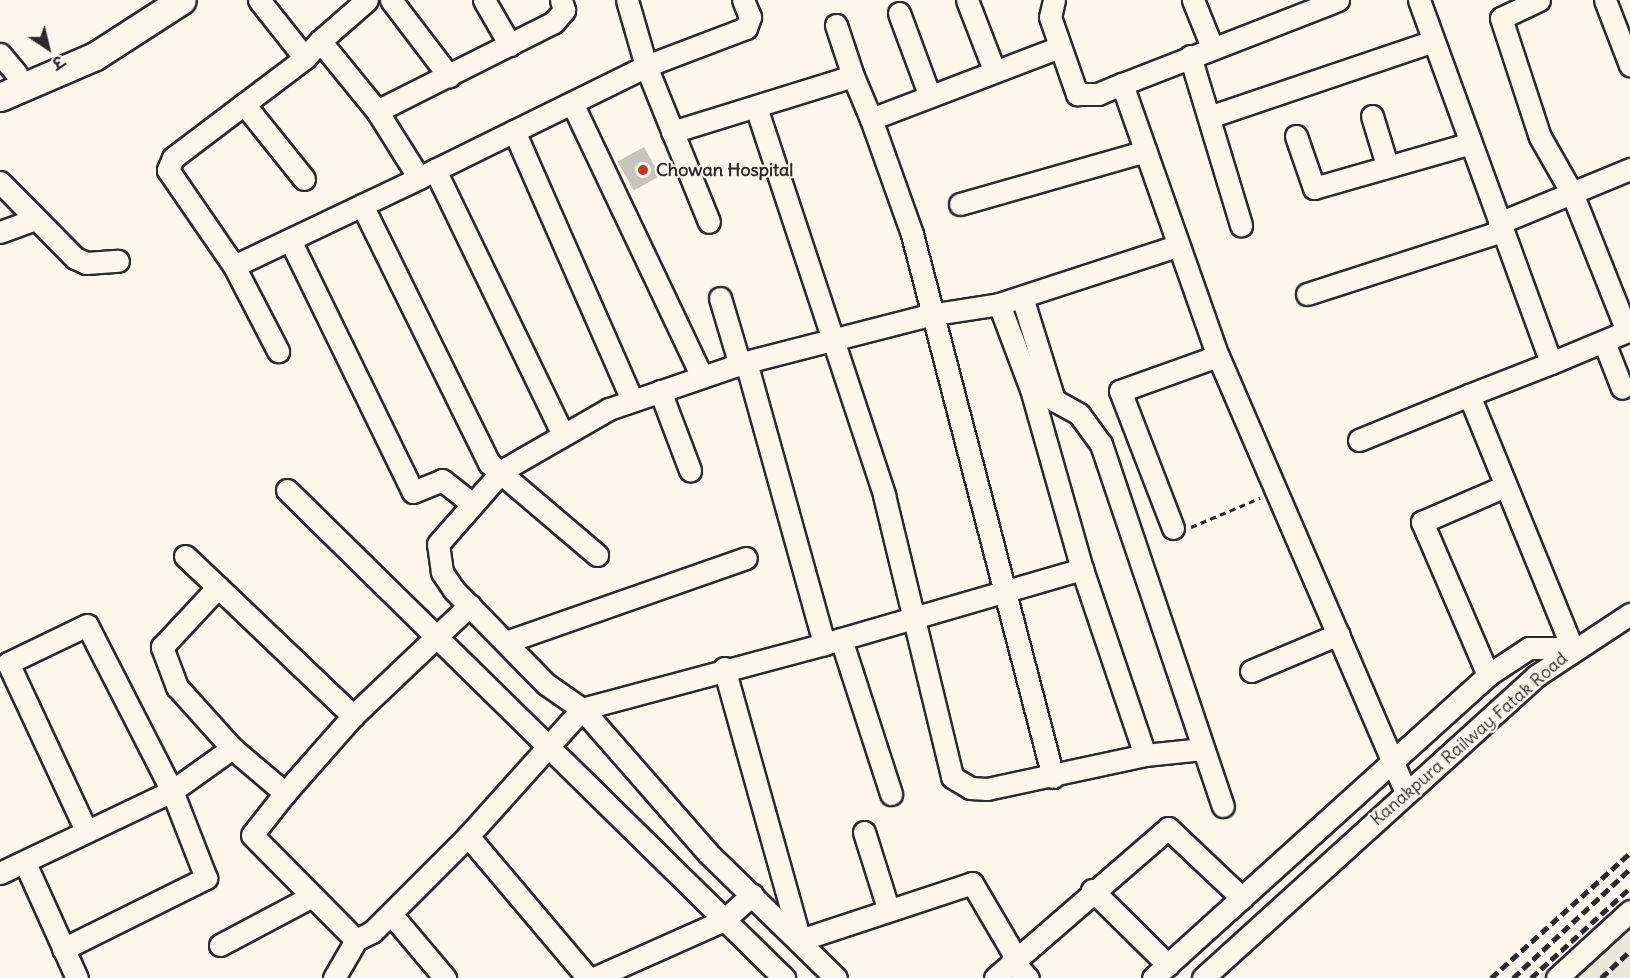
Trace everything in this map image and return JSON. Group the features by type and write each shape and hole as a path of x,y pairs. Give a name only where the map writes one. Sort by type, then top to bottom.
{"main road":[{"path":"5,68 153,0"},
{"path":"0,97 95,56 182,0"}],"street":[{"path":"259,0 305,58"},
{"path":"278,351 234,266 168,170 173,158 305,58 320,41 367,0"},
{"path":"391,0 448,76"},
{"path":"484,0 510,45"},
{"path":"377,111 554,22 564,10 561,0"},
{"path":"627,0 646,66 709,222"},
{"path":"234,266 646,66 746,28 750,17 743,0"},
{"path":"967,0 994,70"},
{"path":"1054,0 1050,17 1077,93 1098,94 1212,47 1338,0"},
{"path":"1193,0 1212,47"},
{"path":"1419,0 1551,363"},
{"path":"1359,440 1628,331 1572,193 1540,137 1501,18 1539,0"},
{"path":"1605,0 1630,65"},
{"path":"899,13 929,94"},
{"path":"836,25 853,76 901,197 929,315 1002,594 1053,777"},
{"path":"1212,116 1433,40"},
{"path":"320,41 427,174 563,435"},
{"path":"871,119 929,94 1060,47"},
{"path":"1190,57 1212,116 1241,225"},
{"path":"672,132 853,76"},
{"path":"1122,84 1176,246 1218,356 1275,492 1339,634 1390,762 1406,792"},
{"path":"572,103 702,377"},
{"path":"244,104 304,179"},
{"path":"756,107 885,495 910,619 952,777 970,788 987,789 1053,777 1145,754 1203,749"},
{"path":"1372,116 1387,165"},
{"path":"514,131 632,400"},
{"path":"1296,136 1314,188 1387,165 1471,144"},
{"path":"960,204 1146,152"},
{"path":"1307,294 1500,227 1630,169"},
{"path":"0,182 36,219 86,263 118,261"},
{"path":"362,205 478,443 500,472 597,555"},
{"path":"0,232 36,219"},
{"path":"290,240 413,492 441,480 470,502"},
{"path":"836,978 752,895 582,709 546,684 470,605 442,572 437,557 445,531 500,472 563,435 632,400 743,364 929,315 999,304 1176,246"},
{"path":"720,297 833,641 891,794"},
{"path":"1022,297 1054,400 1079,414 1101,444 1223,806"},
{"path":"999,304 1031,389 1082,569 1145,754"},
{"path":"1604,342 1622,388"},
{"path":"1173,528 1120,391 1218,356"},
{"path":"660,391 690,470"},
{"path":"1470,395 1503,487 1572,648 1630,614"},
{"path":"1488,675 1422,522 1503,487"},
{"path":"287,490 436,639 552,746 784,978"},
{"path":"185,556 353,716"},
{"path":"506,642 746,558"},
{"path":"334,978 356,940 391,914 468,836 552,746 582,709 724,668 833,641 1002,594 1082,569"},
{"path":"218,587 162,647 177,687 232,748 285,794"},
{"path":"356,940 252,836 353,716 470,605"},
{"path":"63,949 206,878 172,791 87,625 8,663 86,830"},
{"path":"1251,671 1339,634"},
{"name":"Kanakpura Railway Fatak Road","path":"1160,971 1488,675 1529,648 1572,648"},
{"name":"Kanakpura Railway Fatak Road","path":"1203,978 1406,792 1572,648"},
{"path":"724,668 800,940"},
{"path":"77,978 63,949 7,867 172,791 232,748"},
{"path":"1009,968 1092,890 1168,828 1242,898"},
{"path":"864,832 888,908"},
{"path":"468,836 588,978"},
{"path":"800,940 888,908 972,883 1009,968 1028,978"},
{"path":"1092,890 1160,971"},
{"path":"594,978 619,973 724,920 752,895"},
{"path":"220,945 312,896"},
{"path":"1557,978 1630,911"},
{"path":"391,914 446,978"}],"path":[{"path":"1173,528 1183,530 1275,492"}],"shaded area":[{"path":"1630,895 1630,978 1538,978 1578,942"}],"building":[{"path":"644,147 660,176 634,190 618,162"}],"railway":[{"path":"1491,978 1630,853"},
{"path":"1513,978 1630,869"},
{"path":"1531,978 1630,888"},
{"path":"1601,978 1630,951"}],"place":[{"name":"Chowan Hospital","path":"643,170"}]}
